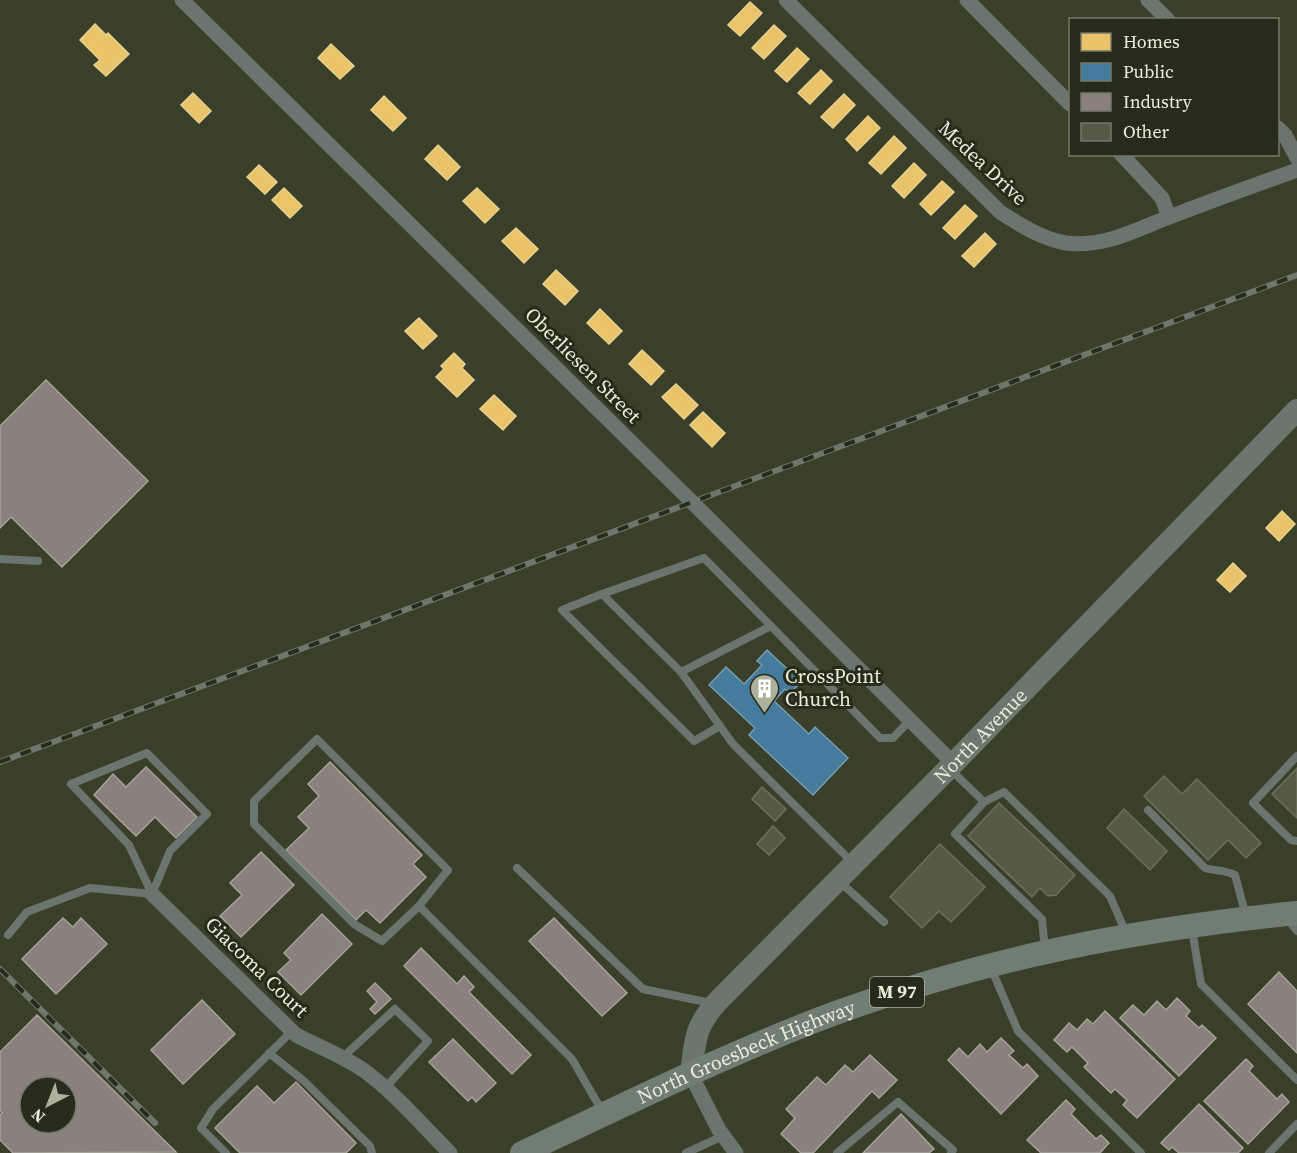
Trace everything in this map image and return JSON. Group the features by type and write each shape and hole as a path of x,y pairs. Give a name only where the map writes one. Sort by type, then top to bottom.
{"main road":[{"name":"North Avenue","path":"691,1075 699,1024 715,1003 1297,410"},
{"name":"North Groesbeck Highway","path":"522,1153 783,1034 894,993 989,965 1127,934 1246,918 1293,919"}],"street":[{"name":"Oberliesen Street","path":"182,0 692,501 910,720 951,765"},
{"name":"Medea Drive","path":"786,0 1000,212 1036,233 1059,241 1094,243 1131,233 1297,170"},
{"path":"967,0 1069,102"},
{"path":"1148,0 1166,18"},
{"path":"1279,129 1285,135 1297,158"},
{"path":"1123,156 1162,198 1169,217"},
{"name":"Giacoma Court","path":"152,894 292,1031 316,1046 343,1057 386,1088 450,1153"},
{"path":"691,1075 723,1136 736,1153"}],"lane":[{"path":"720,726 694,741 562,610 704,558 880,738 893,738 910,720"},
{"path":"0,559 38,561"},
{"path":"602,594 681,672 733,744 846,872 884,922"},
{"path":"681,672 771,626"},
{"path":"317,739 448,870 419,906 382,941 354,924 254,824 254,801 317,739"},
{"path":"147,753 207,814 170,851 152,894 129,845 70,784 147,753"},
{"path":"1297,756 1253,803 1291,840 1297,841"},
{"path":"951,765 984,802"},
{"path":"1045,951 1042,919 955,834 984,802 1004,792 1110,896 1127,934"},
{"path":"1148,810 1205,868 1227,871 1235,875 1246,918"},
{"path":"517,868 643,989 715,1003"},
{"path":"8,935 27,912 90,888 152,894"},
{"path":"419,906 573,1059 604,1115"},
{"path":"1191,925 1201,984 1297,1080"},
{"path":"989,965 1018,1031 1141,1153"},
{"path":"343,1057 395,1009 428,1041 386,1088"},
{"path":"225,1153 201,1128 213,1109 292,1031"},
{"path":"269,1053 304,1081 370,1146 372,1153"},
{"path":"837,1153 898,1102 953,1152"},
{"path":"1269,1153 1297,1124"},
{"path":"686,1153 723,1136"}],"building: Homes":[{"path":"750,2 762,13 740,36 728,25"},
{"path":"95,24 106,35 108,33 129,54 106,76 94,65 100,60 80,40"},
{"path":"774,25 786,36 764,59 752,48"},
{"path":"331,44 354,66 340,79 318,58"},
{"path":"797,48 809,59 787,82 775,71"},
{"path":"821,70 832,81 810,104 798,93"},
{"path":"193,93 211,111 199,123 181,105"},
{"path":"844,94 855,105 833,128 821,117"},
{"path":"384,96 406,118 393,131 371,110"},
{"path":"868,116 880,128 857,151 846,139"},
{"path":"894,136 906,148 881,174 869,163"},
{"path":"438,145 460,167 447,180 425,159"},
{"path":"914,163 926,175 904,198 892,186"},
{"path":"259,165 277,182 265,194 247,177"},
{"path":"942,181 954,192 931,215 920,204"},
{"path":"284,188 302,206 290,218 272,200"},
{"path":"477,188 499,209 485,223 463,201"},
{"path":"965,205 977,216 955,239 943,228"},
{"path":"516,228 538,249 524,263 502,241"},
{"path":"985,233 996,244 974,267 962,256"},
{"path":"556,270 578,291 565,305 543,284"},
{"path":"600,309 622,331 609,344 587,323"},
{"path":"419,318 437,336 423,349 405,331"},
{"path":"642,350 664,371 651,385 629,364"},
{"path":"454,353 465,364 462,368 474,380 457,397 436,377 444,369 441,366"},
{"path":"676,384 698,405 684,419 662,397"},
{"path":"494,395 516,416 503,430 480,409"},
{"path":"703,412 725,433 712,447 690,425"},
{"path":"1282,511 1295,524 1279,541 1266,528"},
{"path":"1233,563 1246,576 1230,592 1217,580"}],"building: Public":[{"name":"CrossPoint Church","path":"767,650 801,682 790,693 785,689 774,701 809,734 815,727 848,758 813,795 749,735 755,728 709,685 726,667 744,684 762,665 757,661"}],"building: Industry":[{"path":"46,380 148,481 62,567 11,517 0,528 0,426"},
{"path":"330,762 422,855 413,864 426,877 380,923 366,910 356,920 286,850 309,828 298,817 319,796 308,784"},
{"path":"146,767 197,817 176,838 155,817 136,836 94,795 113,774 126,787"},
{"path":"261,852 294,885 241,937 220,916 242,895 230,883"},
{"path":"322,914 352,944 301,995 278,972 291,960 284,953"},
{"path":"63,918 73,927 81,918 107,944 56,994 22,959"},
{"path":"554,918 627,993 602,1016 529,941"},
{"path":"421,948 457,984 464,976 474,987 469,992 531,1055 512,1074 404,966"},
{"path":"1279,972 1297,991 1297,1053 1248,1004"},
{"path":"375,983 391,999 375,1014 370,1009 377,1002 367,991"},
{"path":"1177,998 1190,1011 1186,1016 1199,1028 1202,1025 1216,1038 1179,1076 1120,1018 1133,1005 1144,1015 1157,1001 1166,1010"},
{"path":"202,1000 235,1034 183,1084 151,1050"},
{"path":"1105,1011 1175,1079 1137,1118 1123,1105 1127,1100 1115,1089 1111,1093 1084,1067 1088,1063 1072,1047 1067,1052 1054,1040 1069,1023 1077,1030 1087,1019 1093,1024"},
{"path":"37,1015 176,1152 13,1153 0,1140 0,1115 2,1113 0,1110 0,1052"},
{"path":"1001,1038 1014,1051 1009,1055 1023,1068 1027,1064 1038,1076 1001,1114 948,1060 959,1048 968,1057 980,1044 987,1052"},
{"path":"453,1039 496,1083 476,1102 472,1097 468,1101 429,1062"},
{"path":"870,1055 897,1080 879,1098 872,1091 813,1153 801,1153 781,1134 795,1118 786,1109 817,1077 826,1085 845,1065 853,1072"},
{"path":"1246,1059 1253,1066 1249,1071 1277,1099 1282,1094 1289,1102 1248,1144 1204,1101"},
{"path":"296,1082 356,1143 346,1153 240,1153 215,1128 257,1086 274,1103"},
{"path":"1066,1100 1075,1109 1071,1114 1096,1139 1101,1135 1109,1143 1100,1153 1041,1153 1027,1140"},
{"path":"1199,1104 1243,1148 1238,1153 1179,1153 1172,1147 1169,1150 1161,1143"},
{"path":"901,1114 934,1149 929,1153 863,1153"}],"building: Other":[{"path":"1297,768 1297,818 1272,794"},
{"path":"1164,776 1182,794 1197,779 1261,843 1246,858 1228,840 1208,860 1144,796"},
{"path":"762,787 786,809 775,821 752,799"},
{"path":"999,803 1075,875 1056,895 1048,896 1040,888 1032,897 968,836"},
{"path":"1124,809 1167,851 1150,870 1107,828"},
{"path":"773,826 785,838 769,855 757,844"},
{"path":"940,844 985,887 951,922 939,911 922,928 890,897"}],"railway":[{"path":"0,762 1297,275"},
{"path":"0,969 155,1123"}],"place":[{"name":"CrossPoint Church","path":"764,714"}]}
